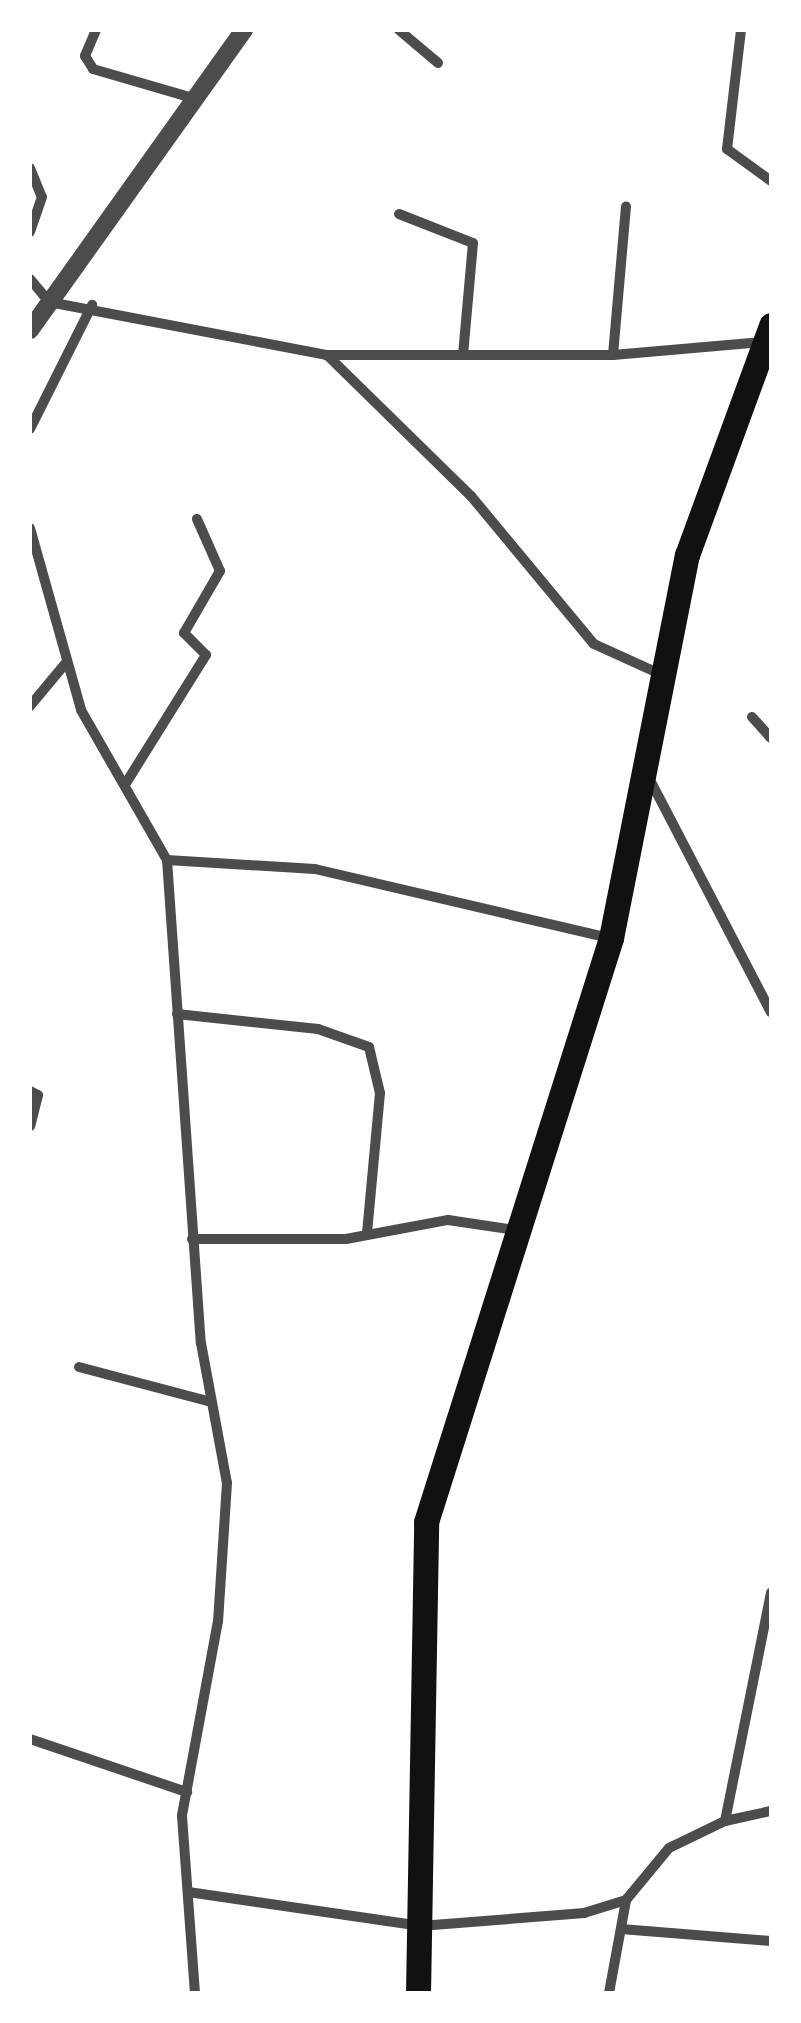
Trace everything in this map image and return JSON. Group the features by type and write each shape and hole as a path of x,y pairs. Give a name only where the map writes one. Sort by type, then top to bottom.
{"main road":[{"path":"418,1993 426,1522 515,1230 611,938 646,772 660,674 687,555 767,333"}],"street":[{"path":"96,30 86,56 93,69 196,98"},
{"path":"37,316 244,30"},
{"path":"399,30 438,63"},
{"path":"741,30 727,149 771,181"},
{"path":"30,168 42,197 30,232"},
{"path":"612,355 626,206"},
{"path":"398,214 474,243 463,355"},
{"path":"30,278 37,316"},
{"path":"37,316 92,305 326,355 612,355 767,333"},
{"path":"30,429 92,305"},
{"path":"326,355 471,496 594,644 660,674"},
{"path":"126,784 206,655 184,633 220,572 197,519"},
{"path":"30,528 64,664 167,860 192,1239 208,1400 226,1502 218,1620 187,1792 195,1993"},
{"path":"30,706 64,664"},
{"path":"752,718 771,738"},
{"path":"646,772 771,1012"},
{"path":"167,860 316,868 611,938"},
{"path":"177,1014 318,1029 369,1047 380,1092 368,1234"},
{"path":"30,1091 38,1095 30,1126"},
{"path":"192,1239 368,1234 448,1220 515,1230"},
{"path":"79,1367 208,1400"},
{"path":"725,1820 771,1592"},
{"path":"30,1739 187,1792"},
{"path":"609,1993 626,1900 670,1848 725,1820 771,1812"},
{"path":"188,1892 420,1926 521,1922 626,1900"},
{"path":"621,1930 771,1941"}]}
